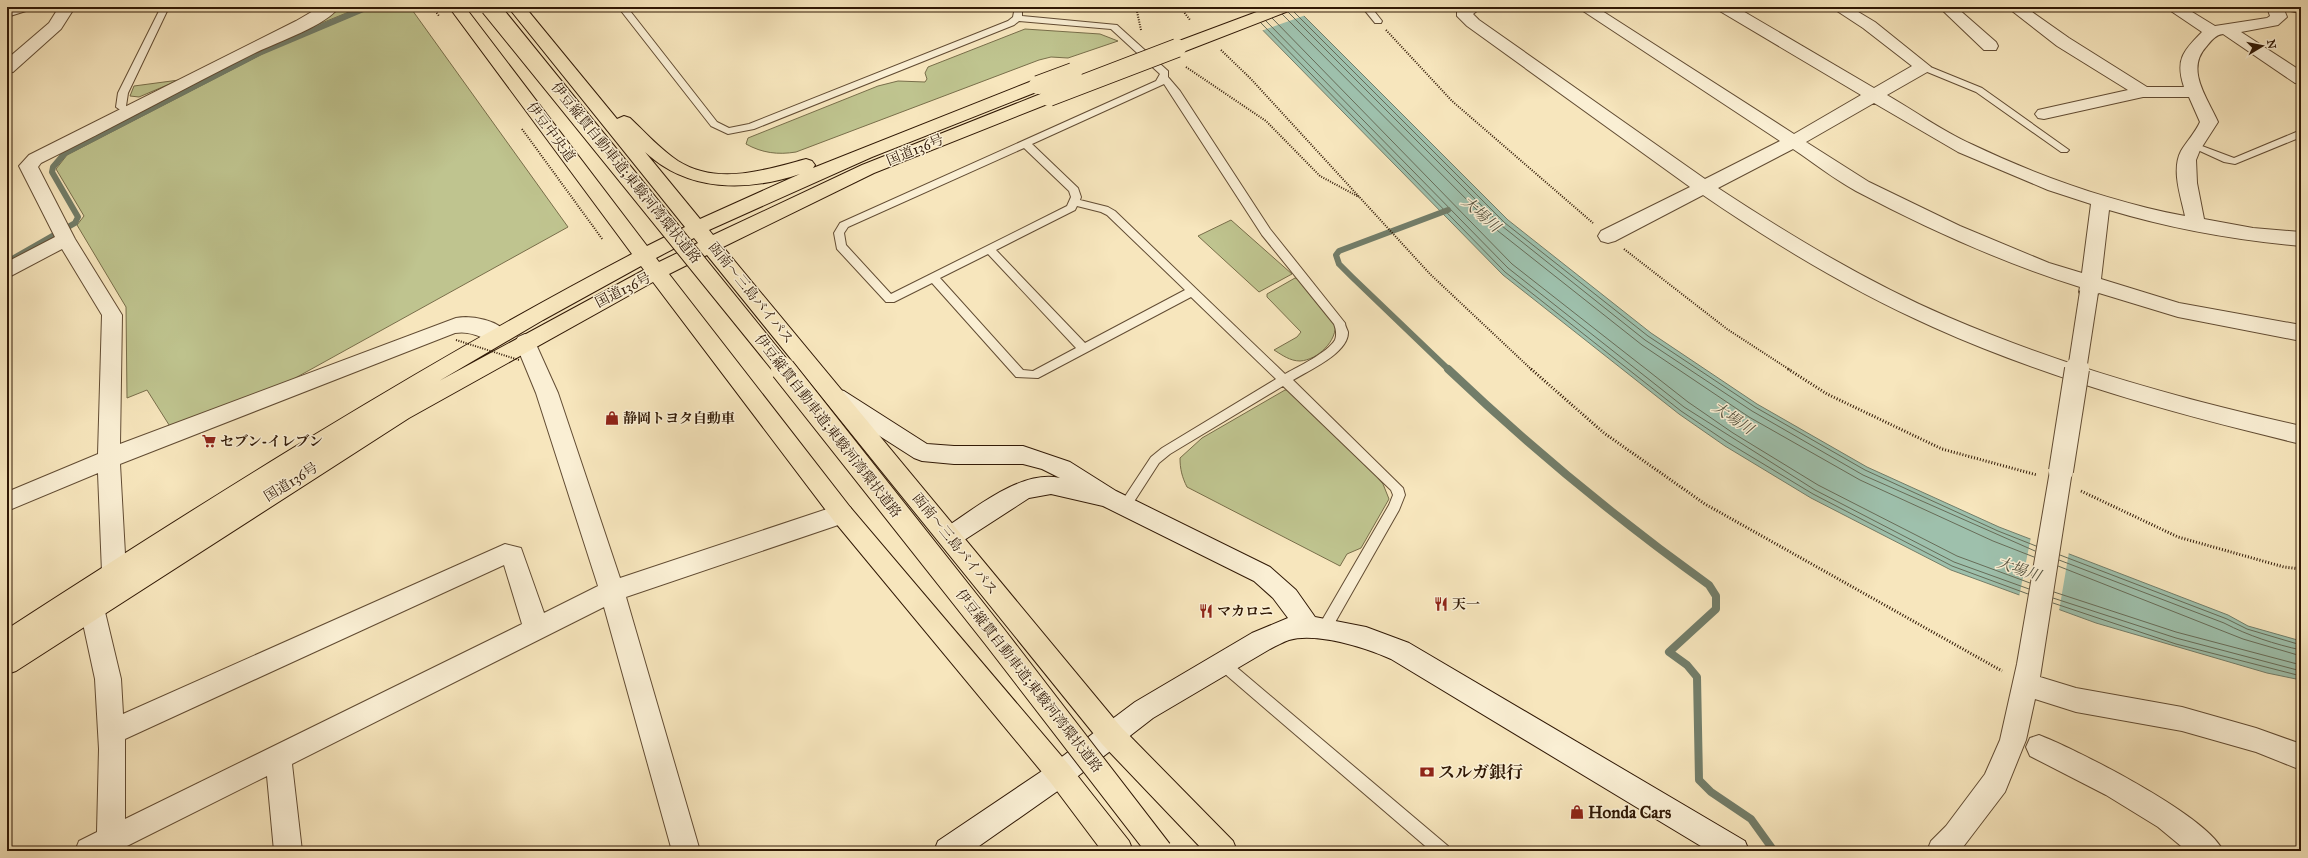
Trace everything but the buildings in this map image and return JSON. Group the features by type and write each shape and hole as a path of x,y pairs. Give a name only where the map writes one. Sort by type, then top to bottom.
{"highway":[{"name":"伊豆中央道","path":"457,7 651,264"},
{"name":"伊豆縦貫自動車道;東駿河湾環状道路","path":"490,7 656,209 995,637 1160,851"},
{"path":"516,7 696,229"},
{"name":"国道136号","path":"1207,32 1253,7"},
{"name":"国道136号","path":"7,642 90,598 401,412 522,351 651,264 696,229 828,169 932,125 1044,91 1171,44 1285,7"},
{"path":"550,48 580,69 624,122 663,157 676,167 705,178 740,180 782,174 887,134 932,125"},
{"name":"国道136号","path":"7,664 90,598 114,572 360,418 498,335 651,264 712,244 868,169 1044,91"},
{"name":"函南～三島バイパス","path":"696,229 712,244 1110,735 1223,851"},
{"path":"651,264 842,514 1060,774 1119,851"}],"street":[{"path":"7,12 22,7"},
{"path":"7,68 55,26 67,7"},
{"path":"114,572 110,458 112,315 66,238 28,166 35,159 129,113 250,49 302,25 331,7"},
{"path":"1474,7 1465,12 1465,16 1473,24 1706,187 1789,242 1852,278 1942,323 2022,357 2130,393 2220,417 2301,435"},
{"path":"1585,7 1862,186 1900,206 1985,246 2090,288 2178,310 2301,332"},
{"path":"1724,7 1874,97 1964,148 2055,186 2101,202 2152,216 2253,236 2301,239"},
{"path":"1608,236 1793,142 1874,97 1922,67 1869,25 1839,7"},
{"path":"1947,7 1990,46"},
{"path":"2015,7 2063,42 2143,92"},
{"path":"2173,7 2219,30 2301,79"},
{"path":"2196,225 2187,160 2194,146 2206,130 2209,122 2195,92 2188,72 2189,60 2191,55 2219,30 2272,22 2279,17 2275,7"},
{"path":"2044,114 2143,92 2195,92"},
{"path":"1942,851 1956,836 1995,783 2013,740 2028,674 2060,481 2090,288 2101,202"},
{"path":"7,271 66,238"},
{"path":"7,502 110,458 459,324 477,324 498,335"},
{"path":"522,351 540,372 550,400 612,590 686,851"},
{"path":"836,397 922,452 956,456 1010,454 1040,460 1068,470 1116,502 1262,574 1279,586 1295,606 1316,628"},
{"path":"950,537 1024,490 1051,485 1116,502"},
{"path":"103,848 278,757 612,590 842,514"},
{"path":"111,732 505,554 513,555 536,628"},
{"path":"90,598 108,679 111,732 103,848"},
{"path":"948,851 1060,774 1144,710 1261,641 1287,629 1316,628 1351,632 1375,639 1400,651 1734,851"},
{"path":"2028,674 2076,700 2129,708 2182,719 2256,740 2301,757"},
{"path":"2039,747 2116,786 2168,818 2209,851"},
{"path":"278,757 288,851"}],"lane":[{"path":"129,113 121,107 123,94 165,7"},
{"path":"622,7 714,124 728,131 751,127 1012,23 1017,18 1018,12 1014,7"},
{"path":"1366,7 1378,21"},
{"path":"2283,7 2301,10"},
{"path":"1017,18 1114,27 1165,73 1164,78 1159,84 844,225 839,233 841,246 890,300 1071,208 1075,202 1074,190 1026,144"},
{"path":"1922,67 1979,90 2064,150"},
{"path":"1116,502 1154,460 1166,451 1329,353 1340,341 1342,332 1339,323 1266,232 1175,91 1164,78"},
{"path":"2194,146 2228,160 2235,161 2301,133"},
{"path":"1075,202 1099,208 1111,213 1397,488 1399,495 1395,506 1316,628"},
{"path":"989,249 1084,349"},
{"path":"934,278 1020,374 1034,376 1193,291"},
{"path":"1223,664 1443,851"}],"path":[{"path":"1180,7 1207,32 1362,198 1401,245 1539,376 1604,433 1705,504 2028,674"},
{"path":"1378,21 1452,100 1608,236 1728,329 1827,394 1942,449 2060,481 2178,537 2284,566 2301,569"},
{"path":"1184,66 1266,121 1320,176 1362,198"},
{"path":"456,340 522,351"}],"green space":[{"path":"340,7 361,7 273,43 331,14"},
{"path":"373,7 410,7 568,227 279,387 171,428 147,390 127,398 126,307 77,225 84,216 56,169 67,155 266,52"},
{"path":"1025,29 1100,34 1118,41 1068,58 1051,57 1039,60 796,152 770,152 746,144 748,138 878,86 898,81 925,82 927,79 925,73 928,67"},
{"path":"179,80 139,97 130,96 134,86"},
{"path":"1231,220 1292,274 1259,292 1198,236"},
{"path":"1295,278 1300,280 1335,323 1333,336 1325,348 1313,357 1300,361 1289,359 1274,350 1297,337 1301,332 1267,297 1267,294"},
{"path":"1285,390 1290,390 1377,477 1383,484 1389,499 1361,548 1347,554 1340,566 1187,487 1183,476 1180,458 1202,438"}],"water":[{"name":"大場川","path":"1240,7 1295,7 1508,220 1651,333 1757,404 1867,467 1999,527 2228,615 2248,626 2301,641 2301,680 2267,673 2096,623 1951,570 1811,498 1725,446 1679,414 1503,275"}],"pier":[{"path":"1238,7 1298,7 1306,15 1261,31"},
{"path":"2031,537 2069,552 2059,611 2019,597"}],"waterway":[{"path":"7,262 75,223 78,217 52,172 53,167 65,153 259,53 368,7"},
{"path":"1448,210 1339,251 1336,255 1339,264 1449,370"},
{"path":"1448,369 1510,426 1575,482 1709,585 1716,596 1716,609 1669,652 1687,665 1697,677 1699,780 1711,792 1751,819 1774,851"}],"place":[{"name":"静岡トヨタ自動車","path":"612,418"},
{"name":"セブン-イレブン","path":"209,441"},
{"name":"天一","path":"1441,604"},
{"name":"マカロニ","path":"1206,611"},
{"name":"スルガ銀行","path":"1427,772"},
{"name":"Honda Cars","path":"1577,812"}]}
